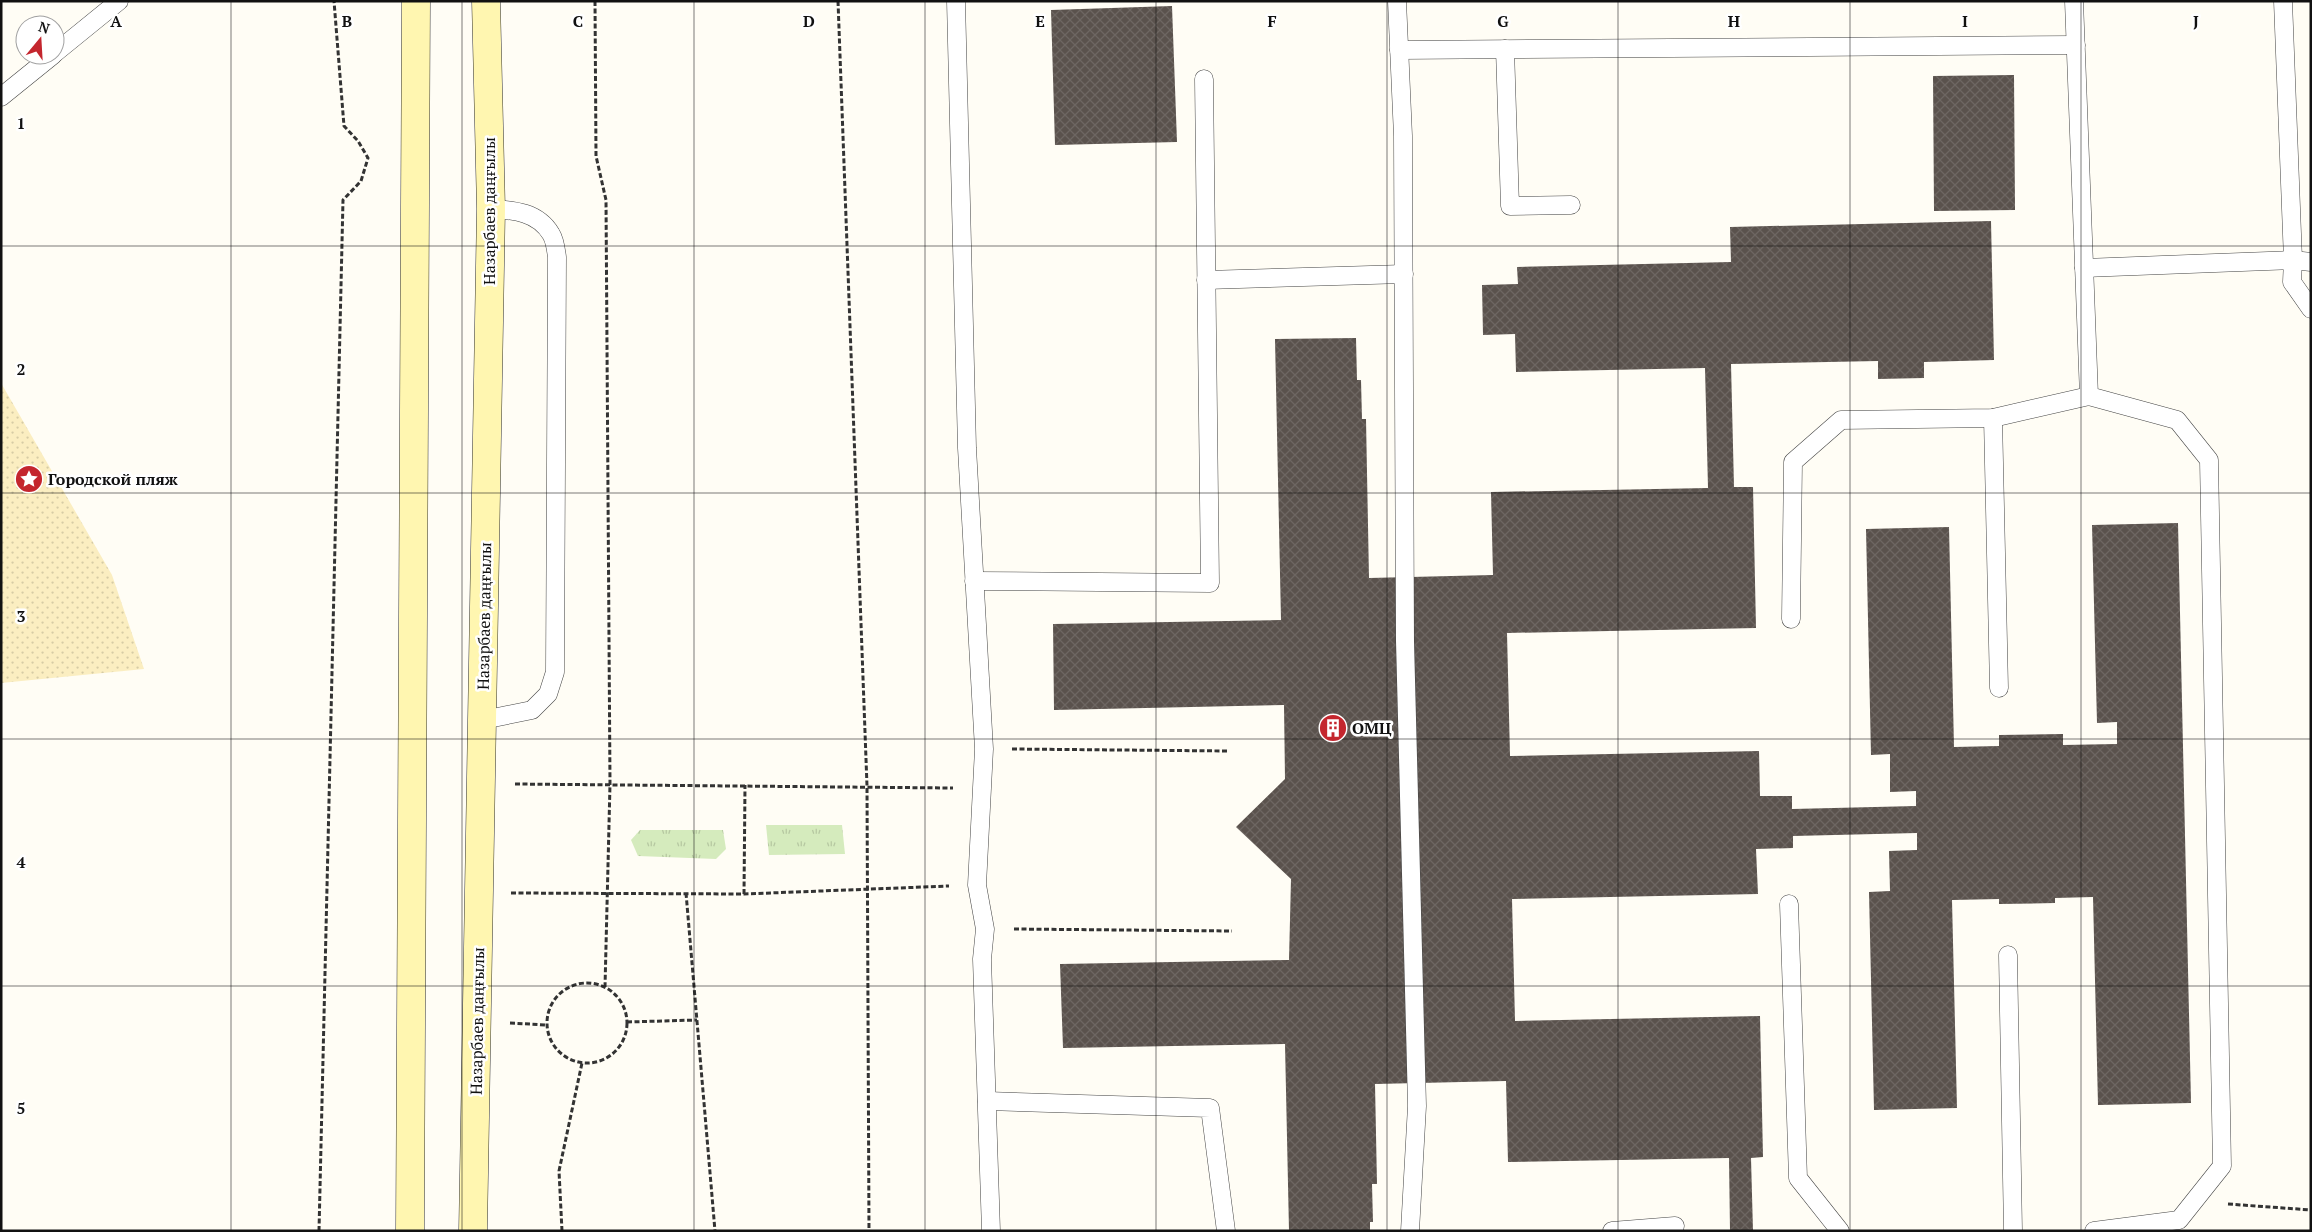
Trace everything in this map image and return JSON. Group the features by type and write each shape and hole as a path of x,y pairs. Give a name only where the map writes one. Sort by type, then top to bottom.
{"main road":[{"path":"410,1231 416,1"},
{"name":"Назарбаев даңғылы","path":"473,1231 491,209 486,1"}],"lane":[{"path":"65,45 119,1"},
{"path":"956,1 966,448 984,749 977,885 985,929 982,959 991,1231"},
{"path":"1397,1 1403,136 1405,641 1417,1106 1410,1231"},
{"path":"2074,1 2089,396"},
{"path":"2284,1 2302,261 2292,282 2311,309"},
{"path":"1399,50 2076,46"},
{"path":"1505,49 1510,206 1571,205"},
{"path":"1,97 40,65"},
{"path":"974,581 1210,583 1204,79"},
{"path":"483,720 532,710 548,694 556,672 557,257 552,234 537,219 516,210 491,209"},
{"path":"2084,268 2302,261"},
{"path":"1206,280 1404,274"},
{"path":"1791,619 1793,462 1841,420 1993,418 2089,396 2176,420 2209,460 2222,1166 2179,1220 2094,1231"},
{"path":"1993,418 1999,688"},
{"path":"1789,904 1798,1178 1840,1231"},
{"path":"2008,955 2013,1231"},
{"path":"987,1101 1210,1108 1226,1231"},
{"path":"1612,1231 1675,1226"}],"path":[{"path":"319,1231 344,200 361,181 368,158 358,141 344,126 334,1"},
{"path":"595,1 596,156 606,200 610,784 605,988"},
{"path":"838,1 867,786 869,1231"},
{"path":"984,749 1228,751"},
{"path":"513,784 981,788"},
{"path":"744,894 745,785"},
{"path":"503,893 744,894 977,885"},
{"path":"686,893 715,1231"},
{"path":"985,929 1232,931"},
{"path":"578,984 592,984 605,988 616,996 624,1008 627,1022 622,1042 609,1058 596,1062 582,1063 568,1059 557,1051 550,1039 546,1025 548,1011 555,999 565,990 578,984"},
{"path":"627,1022 697,1020"},
{"path":"562,1231 560,1172 582,1063"},
{"path":"2192,1203 2236,1204 2311,1210"}],"green space":[{"path":"766,825 842,825 845,854 769,855"},
{"path":"640,830 723,830 726,849 716,859 638,856 631,840"}],"sand":[{"name":"Городской пляж","path":"1,383 112,575 144,669 1,683"}],"building":[{"path":"1172,6 1177,142 1055,145 1051,10"},
{"path":"2014,75 2015,210 1934,211 1933,76"},
{"name":"ОМЦ","path":"1991,221 1994,360 1924,362 1924,378 1878,379 1878,361 1731,364 1734,487 1753,487 1756,628 1507,633 1510,756 1759,751 1760,796 1792,796 1792,809 1916,806 1916,791 1890,792 1890,754 1871,755 1866,529 1949,527 1954,747 1999,746 1999,735 2063,734 2063,745 2117,744 2117,722 2097,723 2092,525 2178,523 2191,1103 2098,1105 2093,897 2055,898 2055,903 1999,904 1999,899 1952,900 1957,1108 1874,1110 1869,892 1890,891 1889,851 1917,850 1917,833 1793,836 1793,848 1756,849 1758,894 1512,899 1515,1021 1760,1016 1763,1157 1751,1158 1753,1231 1730,1231 1729,1158 1508,1162 1506,1081 1375,1084 1377,1184 1372,1184 1373,1222 1370,1222 1370,1231 1289,1231 1285,1044 1063,1048 1060,964 1289,960 1291,879 1236,827 1285,779 1284,705 1054,710 1053,624 1281,620 1275,339 1356,338 1357,380 1361,380 1362,419 1366,419 1369,578 1493,575 1491,492 1708,488 1705,368 1516,372 1515,334 1483,335 1482,285 1518,284 1517,267 1731,262 1730,227"}],"place":[{"name":"Городской пляж","path":"29,479"},
{"name":"ОМЦ","path":"1333,728"}]}
